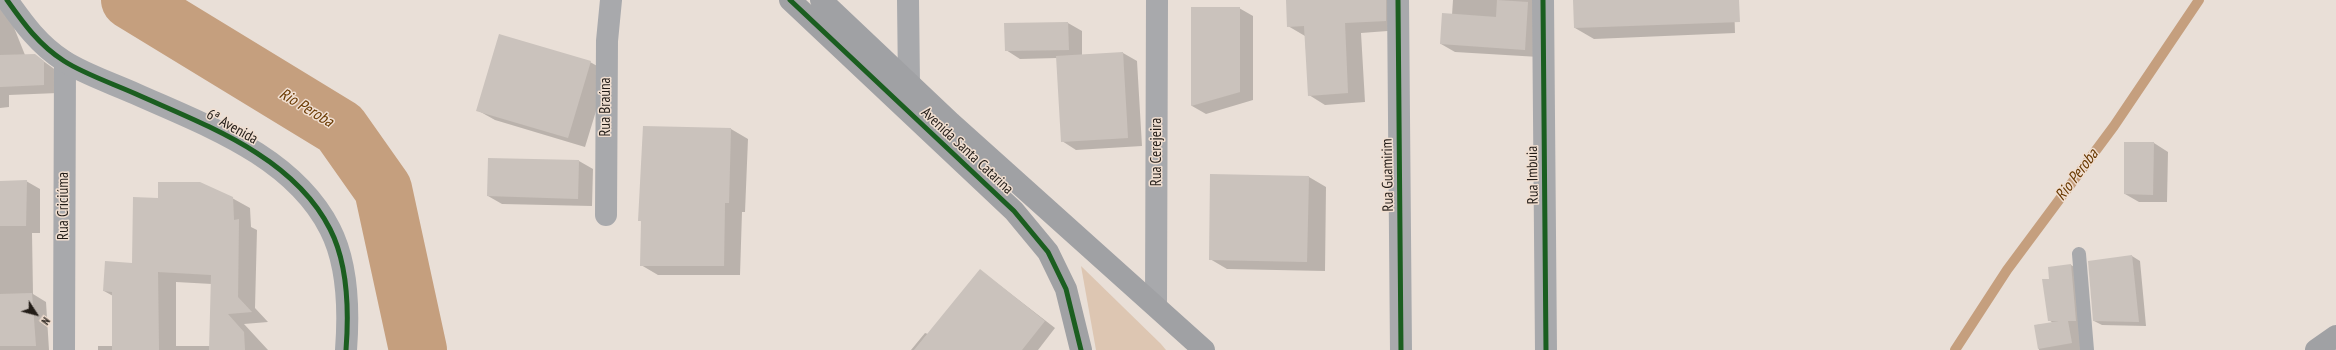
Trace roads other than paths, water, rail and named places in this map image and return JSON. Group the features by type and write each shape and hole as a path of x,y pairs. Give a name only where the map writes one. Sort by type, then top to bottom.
{"main road":[{"name":"Avenida Santa Catarina","path":"790,0 1014,211 1048,252 1066,289 1080,350"},
{"name":"Avenida Santa Catarina","path":"821,0 909,84 1156,305 1204,350"},
{"path":"2316,350 2336,336"}],"street":[{"name":"6ª Avenida","path":"7,0 30,32 65,62 221,132 268,161 309,196 330,229 343,268 348,326 346,350"},
{"name":"Rua Braúna","path":"606,215 607,41 611,0"},
{"path":"908,0 909,84"},
{"name":"Rua Cerejeira","path":"1156,305 1157,0"},
{"name":"Rua Guamirim","path":"1398,0 1401,350"},
{"name":"Rua Imbuia","path":"1543,0 1546,350"},
{"name":"Rua Criciúma","path":"64,350 65,62"}],"lane":[{"path":"2080,254 2087,350"}],"waterway":[{"name":"Rio Peroba","path":"130,0 340,128 383,189 418,350"},
{"name":"Rio Peroba","path":"1955,350 2007,270 2114,126 2199,0"}]}
